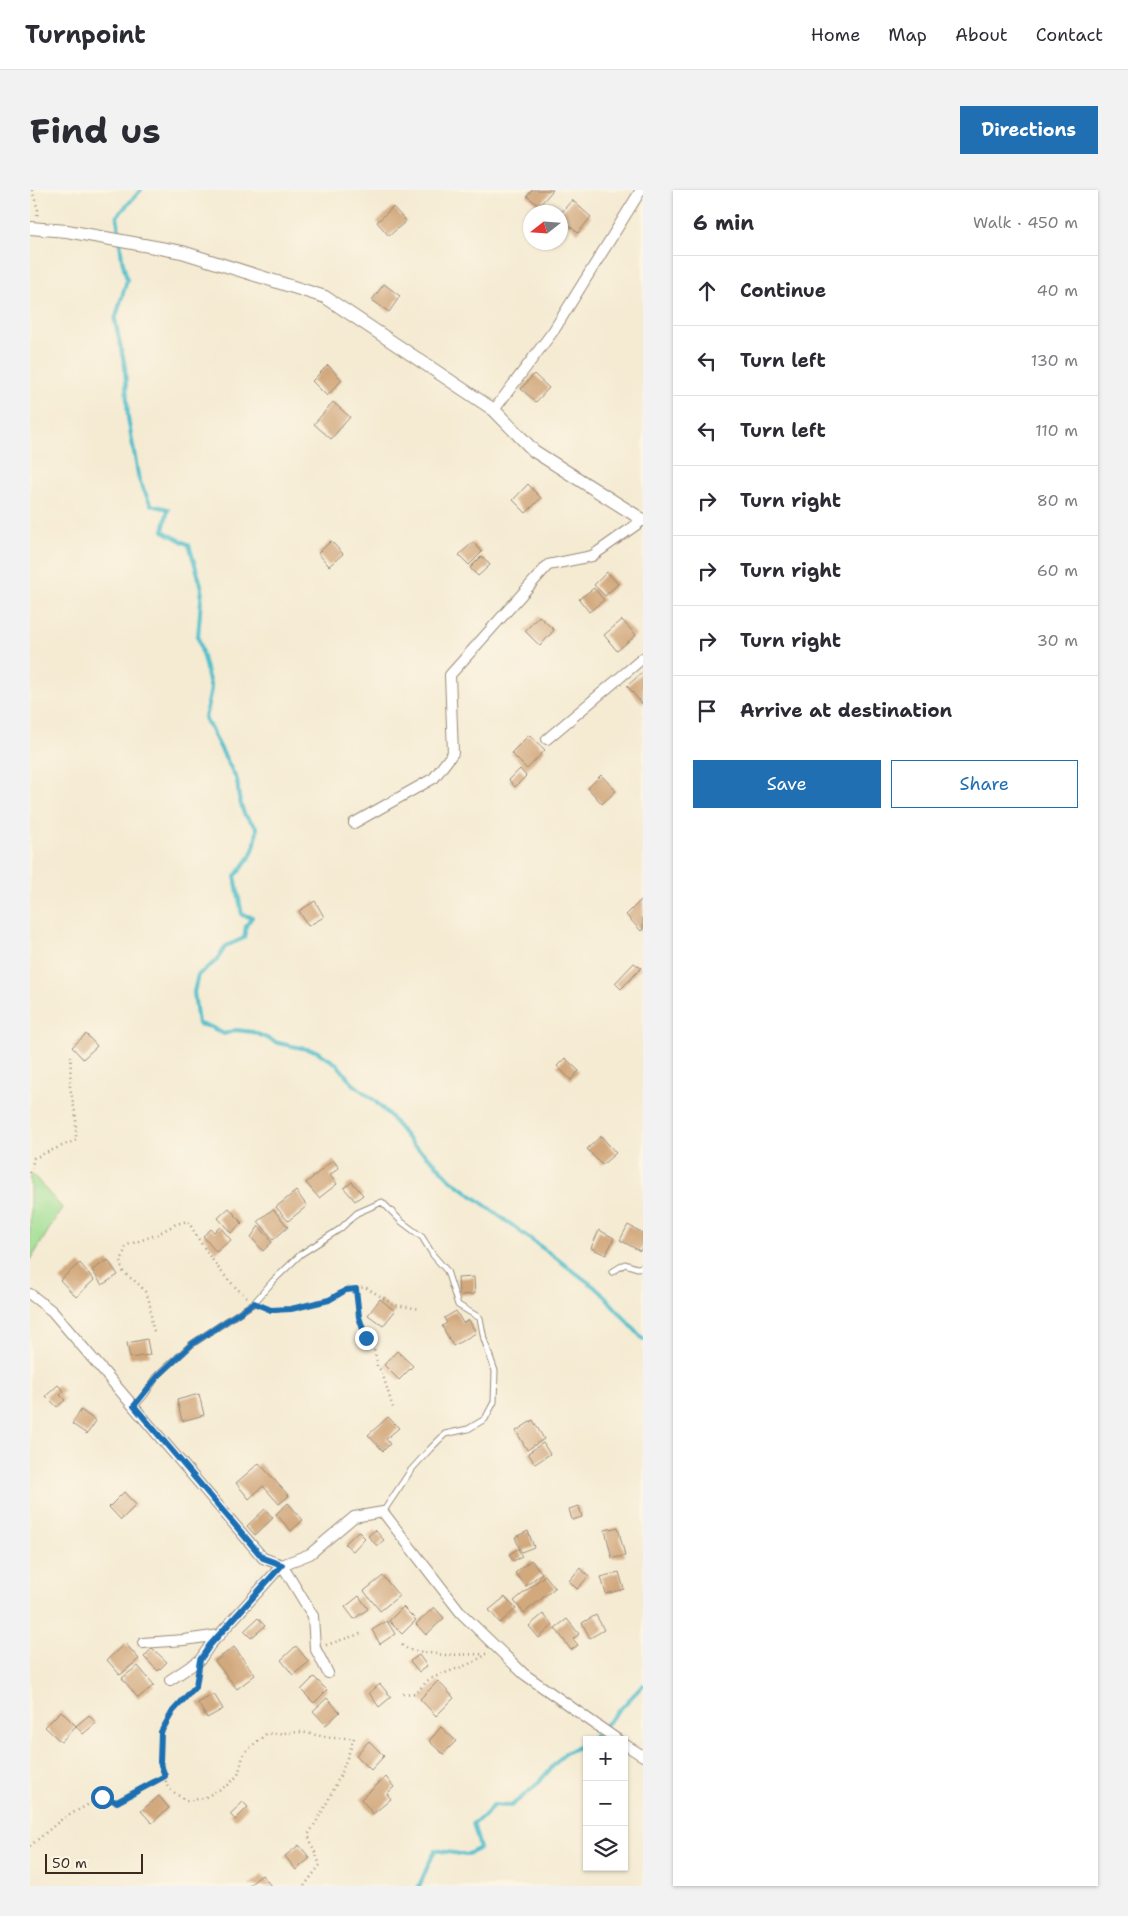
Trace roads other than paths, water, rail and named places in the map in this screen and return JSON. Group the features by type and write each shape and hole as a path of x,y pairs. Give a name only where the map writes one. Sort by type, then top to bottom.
{"street":[{"path":"494,410 554,330 641,190"},
{"path":"33,228 67,231 182,252 325,297 494,410 534,452 643,520 592,556 548,564 450,675 453,753 444,766 434,778 354,823"},
{"path":"547,739 643,658"},
{"path":"30,1294 52,1311 263,1558 282,1565 313,1616 315,1648 328,1673"},
{"path":"170,1680 200,1660 220,1634 282,1565 310,1554 354,1517 383,1512 461,1613 494,1646 524,1674 612,1736"},
{"path":"143,1643 184,1640 220,1634"},
{"path":"628,1747 643,1756"}],"lane":[{"path":"134,1406 158,1376 192,1344 254,1303 273,1281 301,1254 340,1229 357,1213 382,1202 402,1222 422,1237 433,1255 447,1271 458,1304 480,1318 484,1339 495,1371 494,1402 485,1419 468,1429 445,1434 411,1470 383,1512"},
{"path":"612,1272 624,1264 637,1268 643,1267"}],"waterway":[{"path":"141,190 117,216 122,259 127,280 115,320 125,367 128,418 139,480 151,505 168,509 163,531 189,545 202,588 198,637 211,689 205,718 237,780 239,798 244,814 257,828 254,849 245,865 235,876 242,915 252,917 246,926 244,938 226,946 216,961 198,975 194,992 198,1024 211,1027 224,1034 236,1030 253,1032 278,1043 316,1051 337,1064 352,1083 375,1101 412,1144 432,1160 450,1179 600,1291 643,1339"},
{"path":"595,1736 643,1685"},
{"path":"419,1886 435,1850 466,1855 480,1848 473,1823 485,1816 493,1805 511,1806 533,1788 565,1753 583,1745"}]}
